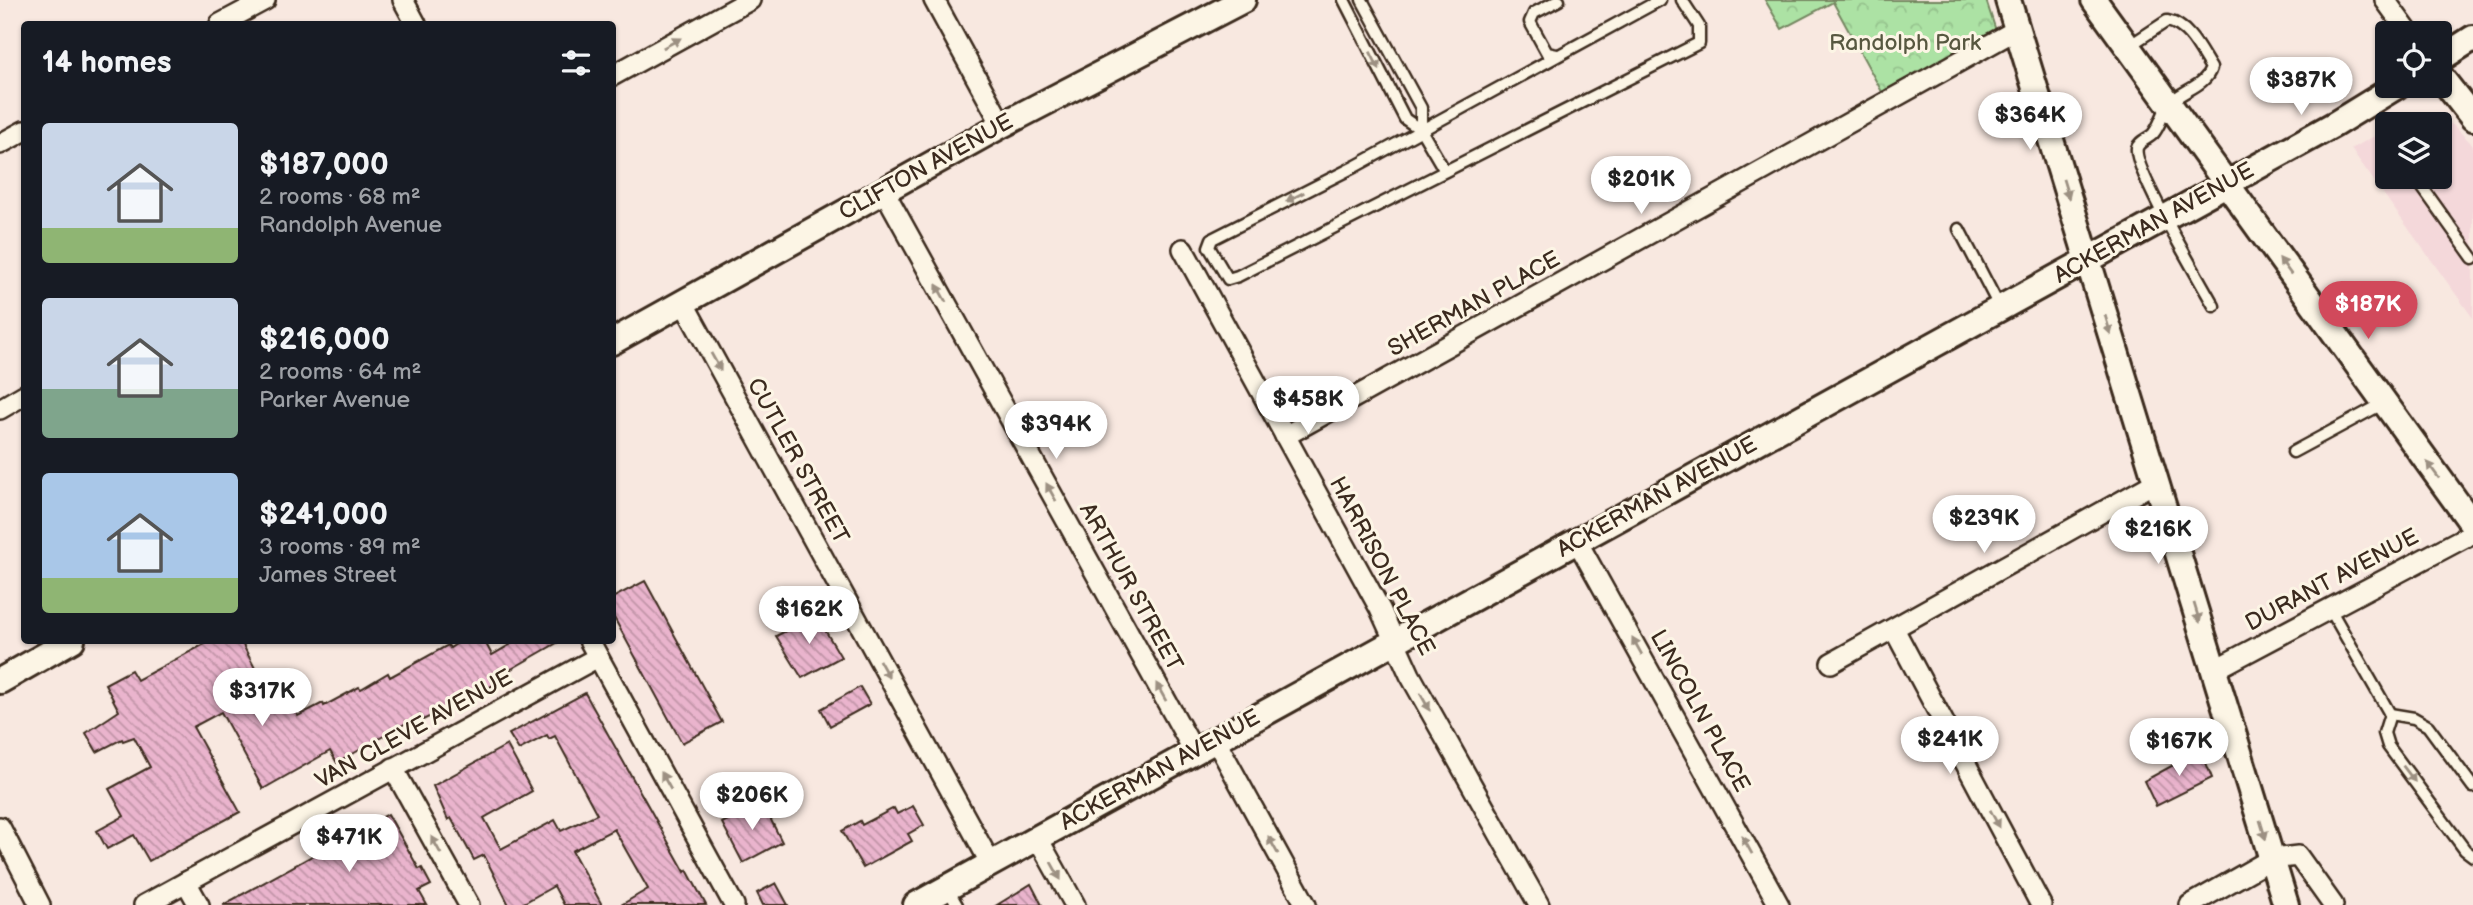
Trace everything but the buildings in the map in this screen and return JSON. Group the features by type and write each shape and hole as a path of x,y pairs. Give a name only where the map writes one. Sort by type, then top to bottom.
{"street":[{"path":"226,21 265,0"},
{"path":"403,0 414,21"},
{"path":"616,74 750,0"},
{"path":"934,0 1002,125"},
{"name":"CLIFTON AVENUE","path":"616,340 883,189 1243,0"},
{"path":"2008,0 2286,905"},
{"path":"2094,0 2473,526"},
{"path":"2385,0 2400,21"},
{"name":"SHERMAN PLACE","path":"1285,436 2016,30"},
{"path":"2452,51 2473,38"},
{"path":"2452,91 2473,118"},
{"name":"ACKERMAN AVENUE","path":"916,905 952,897 991,863 1037,837 2165,218 2377,98"},
{"path":"0,144 21,133"},
{"name":"ARTHUR STREET","path":"883,189 1205,745 1306,905"},
{"name":"HARRISON PLACE","path":"1183,249 1380,610 1410,675 1539,905"},
{"name":"CUTLER STREET","path":"683,302 991,863"},
{"path":"0,408 21,397"},
{"path":"1831,663 2156,482"},
{"name":"DURANT AVENUE","path":"2214,670 2473,533"},
{"name":"LINCOLN PLACE","path":"1577,541 1779,905"},
{"path":"1894,629 2041,905"},
{"path":"0,681 65,644"},
{"path":"593,649 734,905"},
{"name":"VAN CLEVE AVENUE","path":"144,905 393,768 593,649"},
{"path":"393,768 469,905"},
{"path":"0,827 40,905"},
{"path":"1037,837 1075,905"},
{"path":"2190,905 2271,859 2298,856 2333,905"},
{"path":"186,882 199,905"}],"lane":[{"path":"1344,0 1405,119 1421,130 1446,171"},
{"path":"1362,0 1421,108 1421,130"},
{"path":"1557,55 1547,53 1530,22 1534,13 1559,0"},
{"path":"1660,0 1356,166 1212,239 1209,247 1228,279 1699,43 1699,26 1682,0"},
{"path":"2128,47 2167,21 2186,30 2211,68 2206,78 2169,104 2154,133 2138,144 2136,150 2138,162 2165,218 2214,306"},
{"path":"2424,189 2473,258"},
{"path":"1959,229 2000,308"},
{"path":"2293,452 2384,403"},
{"path":"2330,609 2390,714 2384,733 2388,746 2465,850 2473,856"},
{"path":"2390,714 2414,718 2428,726 2473,787"}],"shaded area":[{"path":"2452,125 2473,145 2473,318 2380,189 2452,189"},
{"path":"2375,136 2375,182 2351,149"}],"green space":[{"name":"Randolph Park","path":"1765,0 1986,0 1999,40 1888,103 1833,2 1782,29"}]}
